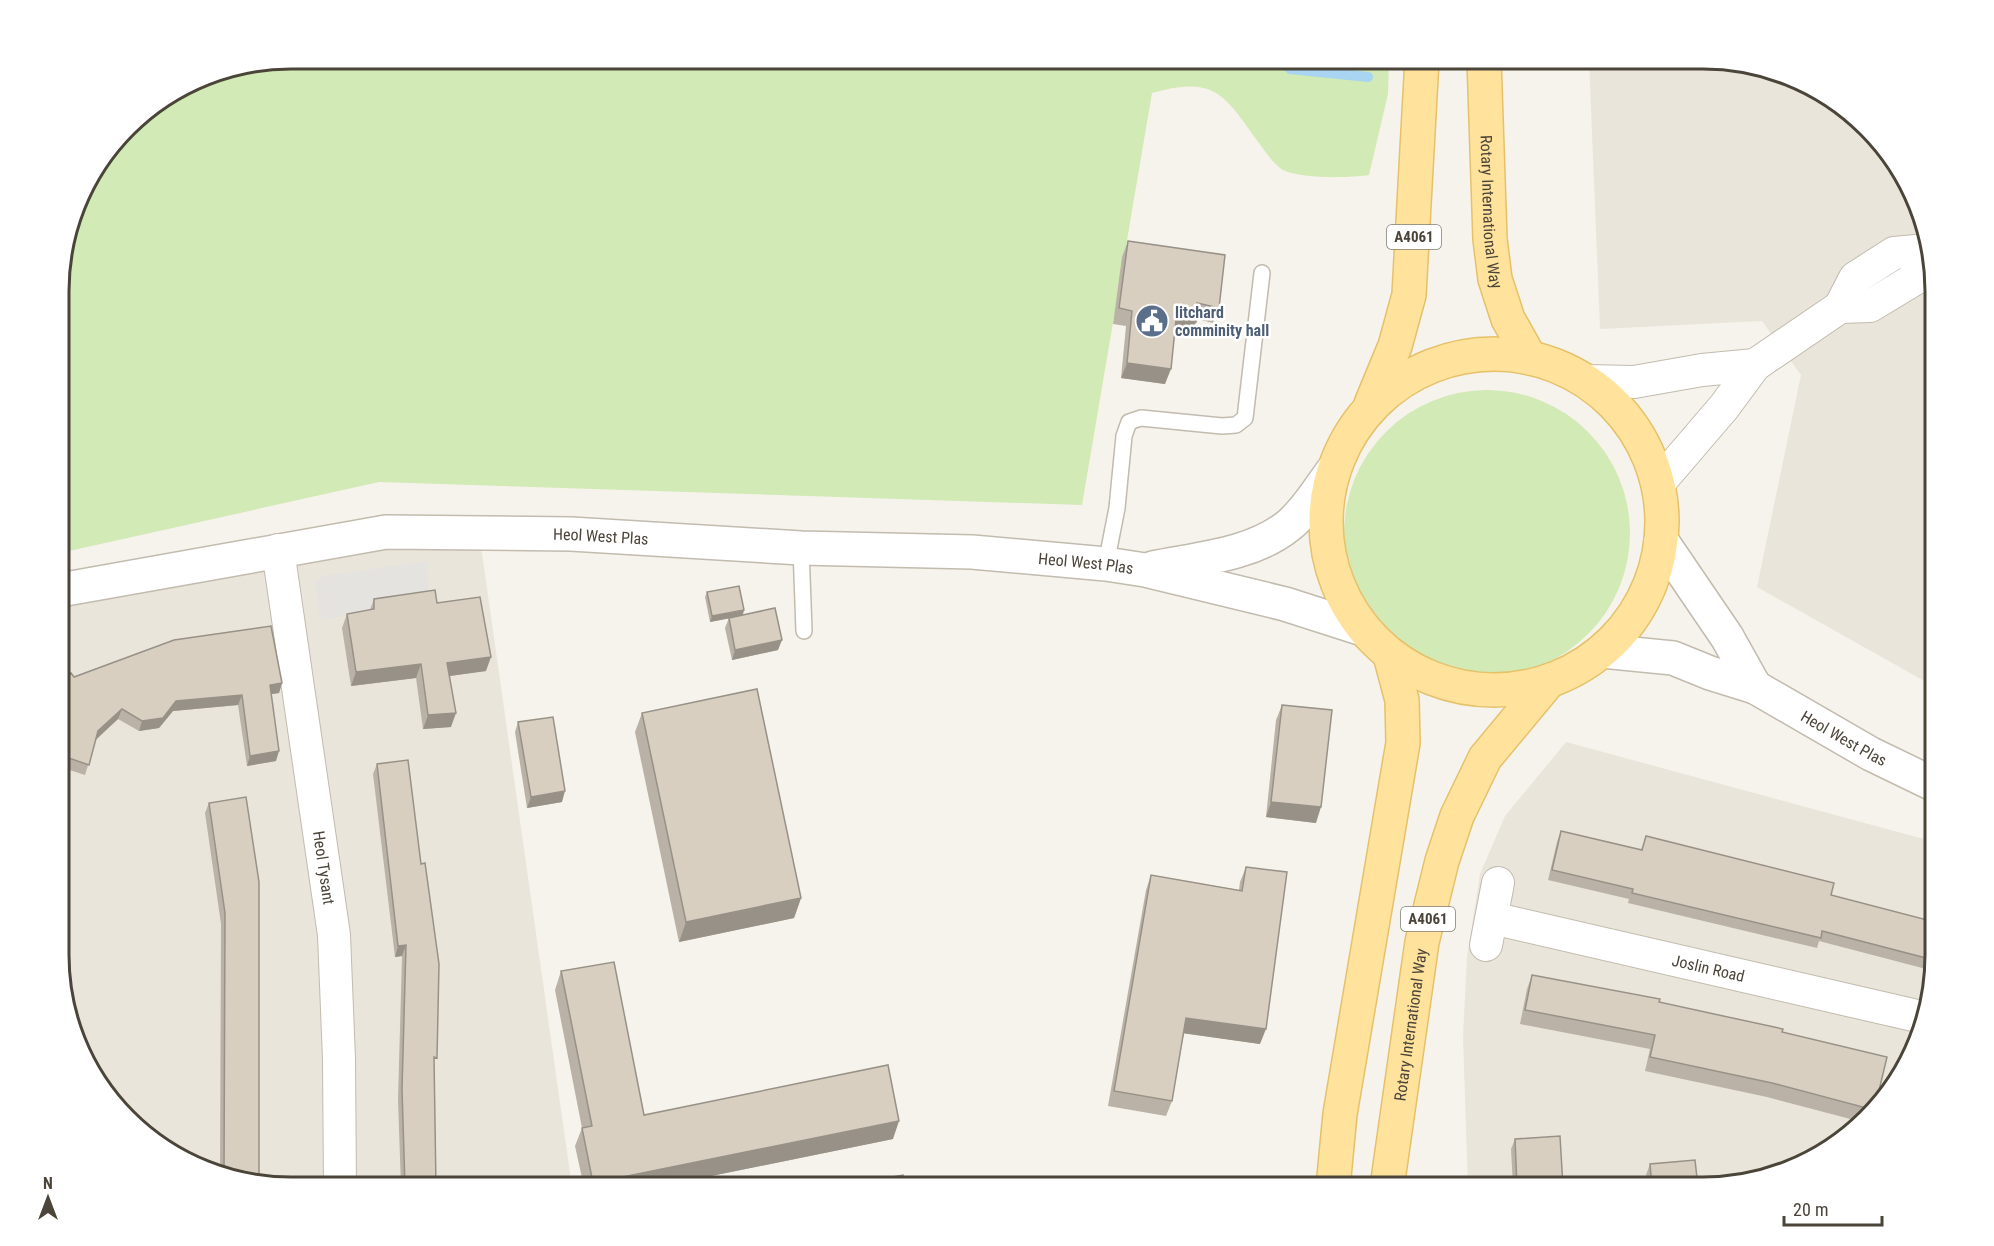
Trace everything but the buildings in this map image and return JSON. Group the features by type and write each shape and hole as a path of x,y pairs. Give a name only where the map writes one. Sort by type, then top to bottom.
{"main road":[{"name":"A4061","path":"1369,408 1395,346 1409,295 1422,69"},
{"name":"Rotary International Way","path":"1484,69 1490,239 1495,279 1508,319 1530,358"},
{"path":"1495,354 1530,358 1558,367 1585,381 1610,401 1631,425 1647,453 1658,484 1661,540 1651,582 1631,619 1602,651 1577,669 1549,681 1508,690 1467,689 1426,677 1390,655 1363,629 1335,580 1325,524 1334,469 1348,437 1369,408 1396,386 1426,368 1460,358 1495,354"},
{"path":"1334,1177 1340,1114 1402,743 1404,719 1402,700 1390,655"},
{"name":"Rotary International Way","path":"1388,1177 1422,942 1442,861 1457,816 1485,758 1549,681"}],"street":[{"path":"1658,484 1724,407 1755,365 1840,307 1855,278 1894,253 1921,251"},
{"path":"1840,307 1870,306 1918,277 1924,268"},
{"path":"1585,381 1634,382 1701,370 1755,365"},
{"name":"Heol West Plas","path":"1145,570 1242,549 1271,537 1289,525 1334,469"},
{"name":"Heol West Plas","path":"69,588 386,532 571,534 801,548 972,552 1106,564 1145,570 1295,607 1363,629"},
{"path":"1661,540 1727,637 1755,687"},
{"name":"Heol Tysant","path":"278,550 334,935 339,1059 340,1177"},
{"name":"Heol West Plas","path":"1602,651 1673,658 1710,674 1755,687 1871,754 1925,779"},
{"name":"Joslin Road","path":"1498,883 1489,932 1916,1016"}],"lane":[{"path":"1106,564 1117,508 1124,436 1129,422 1142,418 1222,426 1236,425 1245,418 1262,273"},
{"path":"801,548 804,631"}],"shaded area":[{"path":"1589,69 1718,69 1747,73 1788,86 1827,106 1870,144 1888,167 1908,206 1921,247 1925,276 1925,681 1757,587 1801,375 1762,321 1600,329"},
{"path":"479,532 571,1177 276,1177 247,1173 206,1160 167,1140 124,1102 106,1079 86,1040 73,999 69,970 69,589"},
{"path":"427,561 430,604 320,620 315,582 323,576"},
{"path":"1566,742 1925,839 1925,970 1921,999 1908,1040 1888,1079 1850,1122 1827,1140 1788,1160 1747,1173 1718,1177 1468,1177 1463,1037 1467,957 1480,874 1505,816"}],"green space":[{"path":"276,69 1389,69 1388,94 1369,175 1350,177 1301,175 1283,170 1270,158 1227,101 1205,88 1191,86 1152,93 1082,505 379,482 69,551 69,276 73,247 81,219 106,167 124,144 167,106 206,86 247,73"},
{"path":"1473,390 1501,390 1529,396 1555,407 1578,422 1598,442 1613,465 1624,491 1630,519 1630,547 1624,575 1613,601 1598,624 1578,644 1555,659 1529,670 1501,676 1473,676 1445,670 1419,659 1396,644 1376,624 1361,601 1350,575 1344,547 1344,519 1350,491 1361,465 1376,442 1396,422 1419,407 1445,396"}],"waterway":[{"path":"1290,69 1368,77"}],"place":[{"name":"litchard comminity hall","path":"1152,321"}]}
